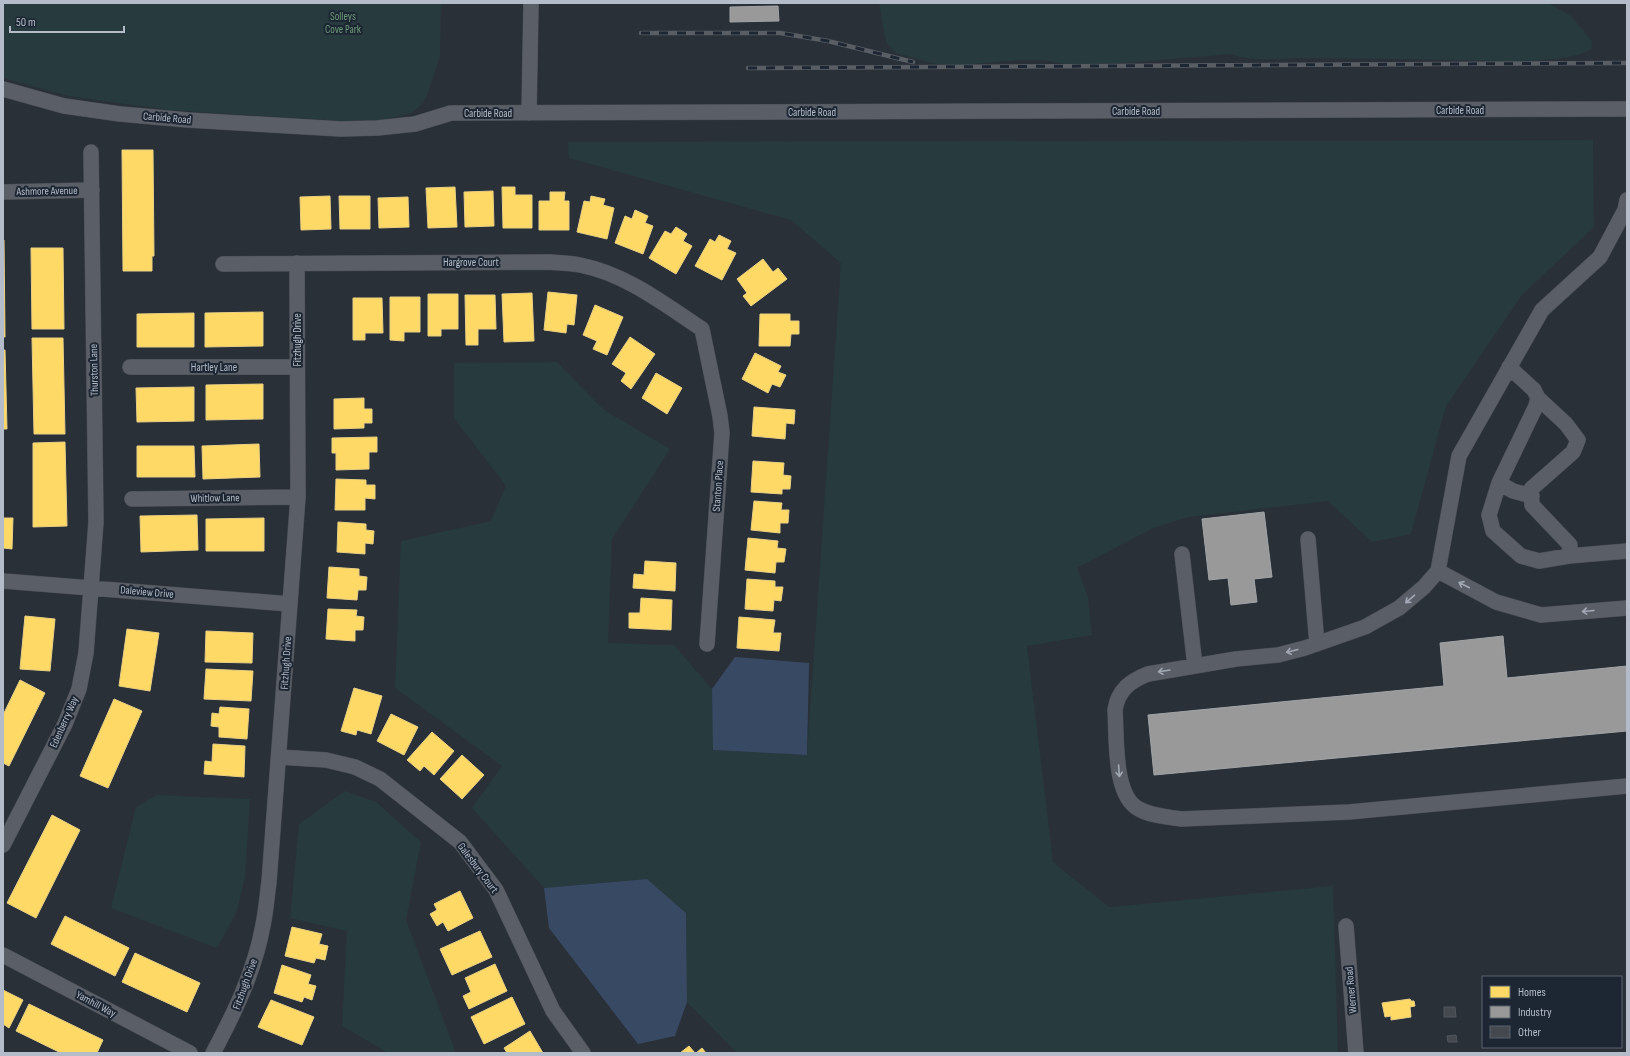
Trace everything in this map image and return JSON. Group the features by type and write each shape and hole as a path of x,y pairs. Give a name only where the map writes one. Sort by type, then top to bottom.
{"street":[{"path":"530,113 531,3"},
{"name":"Carbide Road","path":"3,89 64,106 120,114 188,120 341,129 377,128 415,124 451,113 1627,109"},
{"name":"Thurston Lane","path":"91,152 96,522 92,588"},
{"name":"Ashmore Avenue","path":"3,192 92,190"},
{"path":"1627,200 1625,210 1600,257 1542,310 1460,456 1438,571 1424,587 1399,608 1365,627 1317,644 1278,655 1195,666 1148,674 1137,678 1128,683 1116,700 1115,710 1120,784 1126,799 1138,809 1155,815 1181,819 1349,812 1627,786"},
{"name":"Hargrove Court","path":"223,264 549,262 580,265 609,274 638,287 702,330"},
{"name":"Fitzhugh Drive","path":"213,1053 236,1010 252,968 263,926 269,882 298,497 297,263"},
{"name":"Stanton Place","path":"702,330 720,416 722,433 707,644"},
{"name":"Hartley Lane","path":"130,367 298,367"},
{"path":"1509,368 1534,390 1538,398 1566,424 1578,440 1573,452 1531,489 1532,505 1570,545 1570,556"},
{"path":"1538,398 1536,406 1498,483 1489,515 1493,531 1521,556 1539,562 1570,556 1627,551"},
{"path":"1498,483 1513,491 1532,496"},
{"name":"Whitlow Lane","path":"132,499 298,497"},
{"path":"1308,539 1317,644"},
{"path":"1182,554 1195,666"},
{"path":"1438,571 1496,602 1541,615 1627,608"},
{"name":"Daleview Drive","path":"3,581 290,604"},
{"name":"Edenberry Way","path":"3,845 65,724 79,689 86,652 92,588"},
{"name":"Galesbury Court","path":"279,757 326,760 355,767 380,779 460,842 496,890 553,1011 583,1053"},
{"name":"Werner Road","path":"1346,926 1356,1053"},
{"name":"Yamhill Way","path":"3,955 190,1053"}],"green space":[{"name":"Solleys Cove Park","path":"3,3 441,3 440,56 423,103 412,113 382,120 342,121 170,110 69,96 3,78"},
{"path":"879,3 1548,3 1571,16 1592,41 1591,49 1579,54 1562,58 1522,61 1318,58 1265,59 1239,57 1230,54 1124,63 1065,64 1043,60 1018,60 961,65 936,64 896,53 886,42"},
{"path":"1593,140 1594,227 1522,295 1446,406 1411,534 1372,542 1328,501 1189,517 1153,528 1077,568 1088,597 1092,635 1027,646 1053,862 1109,907 1333,886 1338,1053 737,1053 687,1002 686,913 647,879 544,888 472,808 502,766 395,688 401,541 491,521 506,486 454,418 454,363 557,362 604,410 670,449 612,539 608,643 674,645 712,689 714,750 807,755 841,263 791,220 569,158 568,142"},
{"path":"345,791 376,802 421,842 406,920 456,1053 388,1053 342,1026 347,931 290,918 299,824"},
{"path":"157,795 250,799 245,877 237,911 217,948 111,908 136,807"}],"water":[{"path":"735,657 809,663 807,755 713,750 712,689"},
{"path":"647,879 686,913 687,1002 675,1036 638,1044 549,928 544,888"}],"building: Homes":[{"path":"122,150 153,150 154,256 152,256 152,271 123,271"},
{"path":"455,187 457,227 428,228 426,188"},
{"path":"502,187 515,187 515,195 532,195 532,228 503,228"},
{"path":"493,191 494,226 465,227 464,192"},
{"path":"550,192 565,192 564,201 569,201 569,230 539,230 539,201 550,201"},
{"path":"330,196 331,229 301,230 300,197"},
{"path":"339,196 370,196 370,229 340,229"},
{"path":"591,196 605,199 603,205 614,208 607,239 577,232 584,201 590,202"},
{"path":"408,197 409,227 379,228 378,198"},
{"path":"635,210 648,216 645,223 653,226 643,254 615,243 625,216 632,219"},
{"path":"676,227 687,234 683,241 692,246 676,274 649,258 665,231 671,234"},
{"path":"719,235 731,241 727,249 736,253 722,280 695,266 710,239 715,242"},
{"path":"4,240 5,337 3,337"},
{"path":"31,248 63,248 64,329 32,329"},
{"path":"763,259 773,272 778,268 787,279 751,306 743,296 747,293 737,279"},
{"path":"548,292 577,295 574,325 567,324 566,333 544,330"},
{"path":"532,293 534,341 504,342 502,294"},
{"path":"428,294 458,294 458,329 441,329 441,336 428,336"},
{"path":"465,295 495,295 496,329 478,329 478,345 466,345"},
{"path":"390,297 420,297 420,332 404,332 404,341 390,340"},
{"path":"353,298 382,298 383,333 365,333 365,340 353,340"},
{"path":"595,305 623,317 607,355 593,349 597,341 583,335"},
{"path":"263,312 263,346 205,347 205,313"},
{"path":"194,313 194,347 137,347 137,314"},
{"path":"760,314 790,314 790,321 799,321 799,334 791,334 790,346 759,346"},
{"path":"630,337 655,354 631,389 621,381 626,373 612,364"},
{"path":"32,338 63,338 65,434 34,434"},
{"path":"3,350 5,350 7,429 3,429"},
{"path":"755,353 781,366 778,372 786,375 780,387 772,384 768,393 742,379"},
{"path":"656,373 682,388 667,414 642,398"},
{"path":"263,384 263,419 206,420 206,385"},
{"path":"194,387 194,421 137,422 136,388"},
{"path":"364,398 364,409 372,409 372,423 364,423 364,428 334,429 334,399"},
{"path":"754,407 795,410 794,424 786,423 785,439 752,436"},
{"path":"377,437 377,452 369,452 369,469 336,470 336,453 332,453 332,438"},
{"path":"65,442 67,526 33,527 33,443"},
{"path":"259,444 260,477 203,479 202,446"},
{"path":"137,446 194,446 195,477 137,477"},
{"path":"753,461 784,463 783,475 791,476 790,489 782,489 782,494 751,492"},
{"path":"336,479 366,480 366,485 375,485 375,499 365,498 365,510 335,510"},
{"path":"754,501 782,503 781,510 789,510 788,523 780,523 780,533 751,530"},
{"path":"197,515 198,550 141,552 140,516"},
{"path":"3,518 13,518 12,549 3,548"},
{"path":"264,518 264,551 206,551 206,519"},
{"path":"338,522 366,524 366,530 374,531 373,544 365,543 365,554 337,552"},
{"path":"748,538 778,541 777,548 786,549 784,562 776,562 775,573 745,570"},
{"path":"645,561 676,563 675,591 633,588 634,574 644,575"},
{"path":"329,567 359,569 359,576 367,577 366,590 358,590 357,600 327,598"},
{"path":"747,579 775,581 775,587 783,587 781,601 774,600 773,611 745,609"},
{"path":"641,598 672,600 671,630 629,628 629,613 640,613"},
{"path":"328,609 357,610 356,616 364,617 363,630 355,630 355,641 326,639"},
{"path":"25,616 55,619 50,671 20,669"},
{"path":"739,617 775,620 773,633 781,633 779,651 737,648"},
{"path":"127,629 159,633 150,691 119,686"},
{"path":"206,631 253,633 252,663 205,662"},
{"path":"206,669 253,671 251,701 204,699"},
{"path":"20,680 45,693 9,766 3,763 3,715"},
{"path":"354,688 382,696 371,734 357,730 356,735 341,731"},
{"path":"114,699 142,711 108,788 80,776"},
{"path":"220,707 249,709 247,739 219,737 219,727 211,726 212,713 219,714"},
{"path":"391,714 418,727 404,755 377,741"},
{"path":"432,732 454,751 434,775 424,766 420,771 407,760"},
{"path":"213,744 245,746 244,777 204,774 205,761 212,762"},
{"path":"462,755 484,775 462,799 440,779"},
{"path":"52,815 80,830 36,918 7,903"},
{"path":"460,891 473,918 448,931 443,922 437,926 430,914 437,910 434,904"},
{"path":"65,916 129,948 115,976 51,944"},
{"path":"292,927 322,934 319,944 328,946 325,960 316,958 314,963 285,956"},
{"path":"480,931 492,957 452,975 440,949"},
{"path":"135,953 200,983 187,1012 122,982"},
{"path":"495,964 507,991 469,1009 463,996 471,992 465,978"},
{"path":"282,965 311,975 308,984 316,986 312,1000 304,997 302,1002 274,993"},
{"path":"3,990 23,1000 9,1028 3,1024"},
{"path":"512,997 525,1024 484,1044 471,1017"},
{"path":"1410,999 1411,1001 1414,1001 1415,1006 1410,1007 1411,1017 1391,1020 1391,1016 1385,1017 1382,1003"},
{"path":"271,1000 314,1017 302,1045 258,1027"},
{"path":"29,1004 103,1040 97,1053 61,1053 16,1031"},
{"path":"530,1031 543,1053 507,1053 504,1048"},
{"path":"689,1046 695,1053 680,1053"},
{"path":"702,1048 706,1053 696,1053"}],"building: Industry":[{"path":"778,6 779,21 730,22 730,7"},
{"path":"1264,512 1272,577 1254,579 1257,602 1231,605 1228,578 1209,580 1202,519"},
{"path":"1503,636 1507,678 1627,666 1627,731 1154,775 1148,715 1444,686 1440,643"}],"building: Other":[{"path":"1444,1007 1455,1007 1456,1017 1444,1017"},
{"path":"1456,1035 1457,1042 1448,1042 1447,1036"}],"railway":[{"path":"641,33 780,33 828,41 913,62"},
{"path":"748,68 1627,63"}]}
